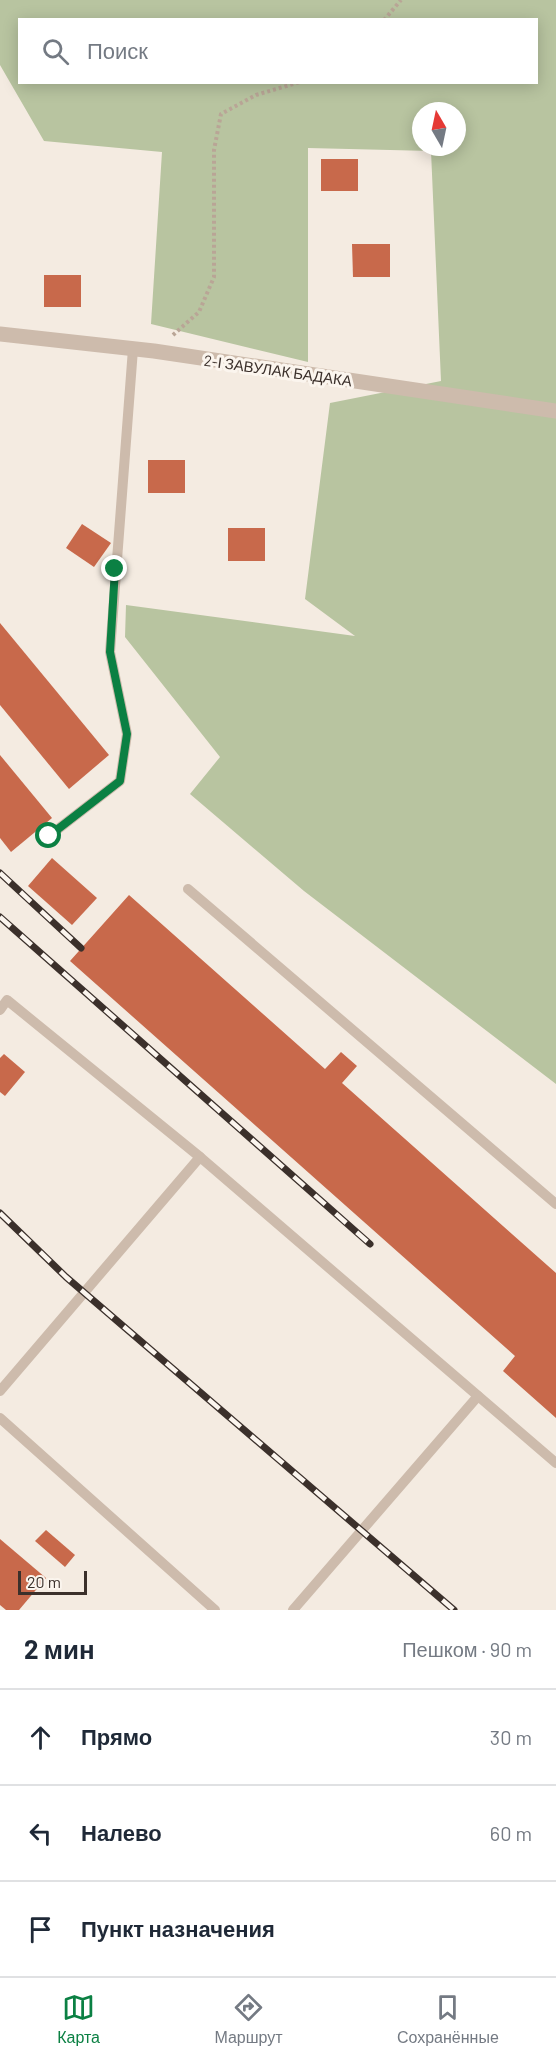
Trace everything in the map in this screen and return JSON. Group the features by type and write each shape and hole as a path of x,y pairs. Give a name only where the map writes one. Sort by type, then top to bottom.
{"street":[{"name":"2-І ЗАВУЛАК БАДАКА","path":"0,334 154,351 556,411"}],"lane":[{"path":"49,836 120,781 127,734 110,652 133,349"},
{"path":"188,889 556,1204"},
{"path":"0,1010 7,1000 200,1156 556,1463"},
{"path":"0,1391 200,1156"},
{"path":"293,1610 478,1396"},
{"path":"0,1418 215,1610"}],"path":[{"path":"386,18 401,0"},
{"path":"154,351 199,312 214,277 214,150 221,114 256,95 293,84"}],"green space":[{"path":"0,0 556,0 556,1084 304,891 190,794 220,757 125,637 126,605 355,636 305,599 330,403 441,381 431,156 466,156 466,102 412,102 412,151 308,148 308,362 151,324 162,152 44,141 0,65"}],"building":[{"path":"321,159 358,159 358,191 321,191"},
{"path":"352,244 390,244 390,277 353,277"},
{"path":"44,275 81,275 81,307 44,307"},
{"path":"148,460 185,460 185,493 148,493"},
{"path":"82,524 111,543 94,567 66,548"},
{"path":"228,528 265,528 265,561 228,561"},
{"path":"0,623 109,755 69,789 0,705"},
{"path":"0,755 52,818 11,852 0,838"},
{"path":"52,858 97,898 72,925 28,886"},
{"path":"129,895 325,1069 341,1052 357,1066 342,1083 556,1273 556,1418 503,1371 515,1356 70,961"},
{"path":"4,1054 25,1072 5,1096 0,1092 0,1058"},
{"path":"46,1530 75,1555 65,1567 35,1541"},
{"path":"0,1539 46,1578 19,1610 6,1610 0,1605"}],"railway":[{"path":"0,873 81,948"},
{"path":"0,917 370,1244"},
{"path":"0,1213 66,1277 454,1610"}],"route":[{"path":"49,836 120,781 127,734 110,652 115,569"}]}
